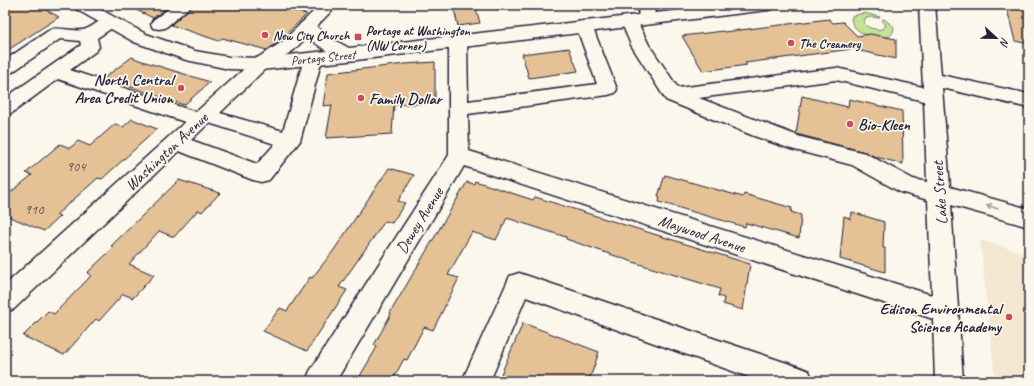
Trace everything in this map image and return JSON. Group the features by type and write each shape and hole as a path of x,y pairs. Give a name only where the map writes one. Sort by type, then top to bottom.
{"street":[{"name":"Portage Street","path":"80,5 140,38 192,56 230,63 260,64 348,55 584,26 641,15 768,5"},
{"path":"159,24 184,5"},
{"name":"Washington Avenue","path":"5,301 260,64 288,46 329,5"},
{"name":"Lake Street","path":"927,5 949,381"},
{"path":"641,15 640,45 673,95 761,131 798,144 858,159 908,186 1029,218"},
{"path":"5,69 57,33 88,36 110,22"},
{"path":"459,109 608,89 584,26"},
{"path":"307,27 321,40 348,55"},
{"path":"5,108 90,47 88,36"},
{"path":"458,42 459,156"},
{"path":"176,142 261,174 290,141 313,59"},
{"path":"56,72 202,117 290,141"},
{"path":"673,95 836,74 1029,100"},
{"name":"Maywood Avenue","path":"459,156 945,311"},
{"name":"Dewey Avenue","path":"320,381 459,156"},
{"path":"476,381 519,284 798,381"}],"shaded area":[{"name":"Edison Environmental Science Academy","path":"980,240 1029,254 1029,381 995,381"}],"green space":[{"path":"864,13 880,17 865,18 864,22 869,28 883,29 886,25 882,20 884,19 894,27 892,34 879,38 862,33 852,22 852,16"}],"building":[{"path":"5,5 37,5 59,17 5,52"},
{"path":"126,5 171,5 153,18"},
{"path":"193,5 268,5 307,14 278,42 267,50 222,38 219,41 171,25"},
{"path":"457,5 475,5 480,23 458,26 454,9 458,9"},
{"path":"1006,5 1029,5 1029,44 1015,41"},
{"name":"The Creamery","path":"829,19 833,23 843,22 857,36 870,34 896,39 896,59 852,49 745,63 747,65 703,71 682,36 724,32"},
{"path":"569,48 578,71 529,78 522,54"},
{"path":"132,57 210,82 184,105 104,78"},
{"path":"435,62 435,103 394,105 392,134 326,138 332,105 323,106 328,73"},
{"name":"Bio-Kleen","path":"802,96 848,107 849,99 902,111 903,164 876,157 865,152 796,134"},
{"path":"132,119 157,129 102,179 98,178 56,215 60,216 44,231 5,215 5,197 32,175 26,173 60,144 70,148 78,141 90,146 115,124 123,127"},
{"path":"389,168 414,175 398,201 405,203 392,223 385,221 339,287 347,290 307,351 263,331 280,308 287,311 310,277 312,278 334,250"},
{"path":"665,175 743,197 744,194 792,208 791,212 801,215 799,238 746,223 745,227 659,202 660,197 658,196"},
{"path":"179,180 220,193 202,212 198,210 174,237 159,231 129,264 154,275 133,298 123,294 99,321 96,319 64,355 23,336 48,311 54,314 88,279 91,275 87,273 114,247 111,246"},
{"path":"475,181 533,200 535,197 750,264 743,310 723,304 724,298 718,296 720,289 636,263 566,239 566,237 507,218 496,240 472,232 448,275 459,278 433,330 424,327 407,360 404,359 392,381 372,381 360,376 377,347 374,345 391,314 390,313 467,182 474,184"},
{"path":"852,212 884,222 883,248 885,248 885,272 840,259 844,216 851,219"},
{"path":"523,323 599,352 589,381 498,381"}],"place":[{"name":"New City Church","path":"265,35"},
{"name":"Portage at Washington (NW Corner)","path":"358,37"},
{"name":"The Creamery","path":"791,43"},
{"name":"North Central Area Credit Union","path":"181,88"},
{"name":"Family Dollar","path":"361,98"},
{"name":"Bio-Kleen","path":"850,124"},
{"name":"Edison Environmental Science Academy","path":"1009,317"}]}
